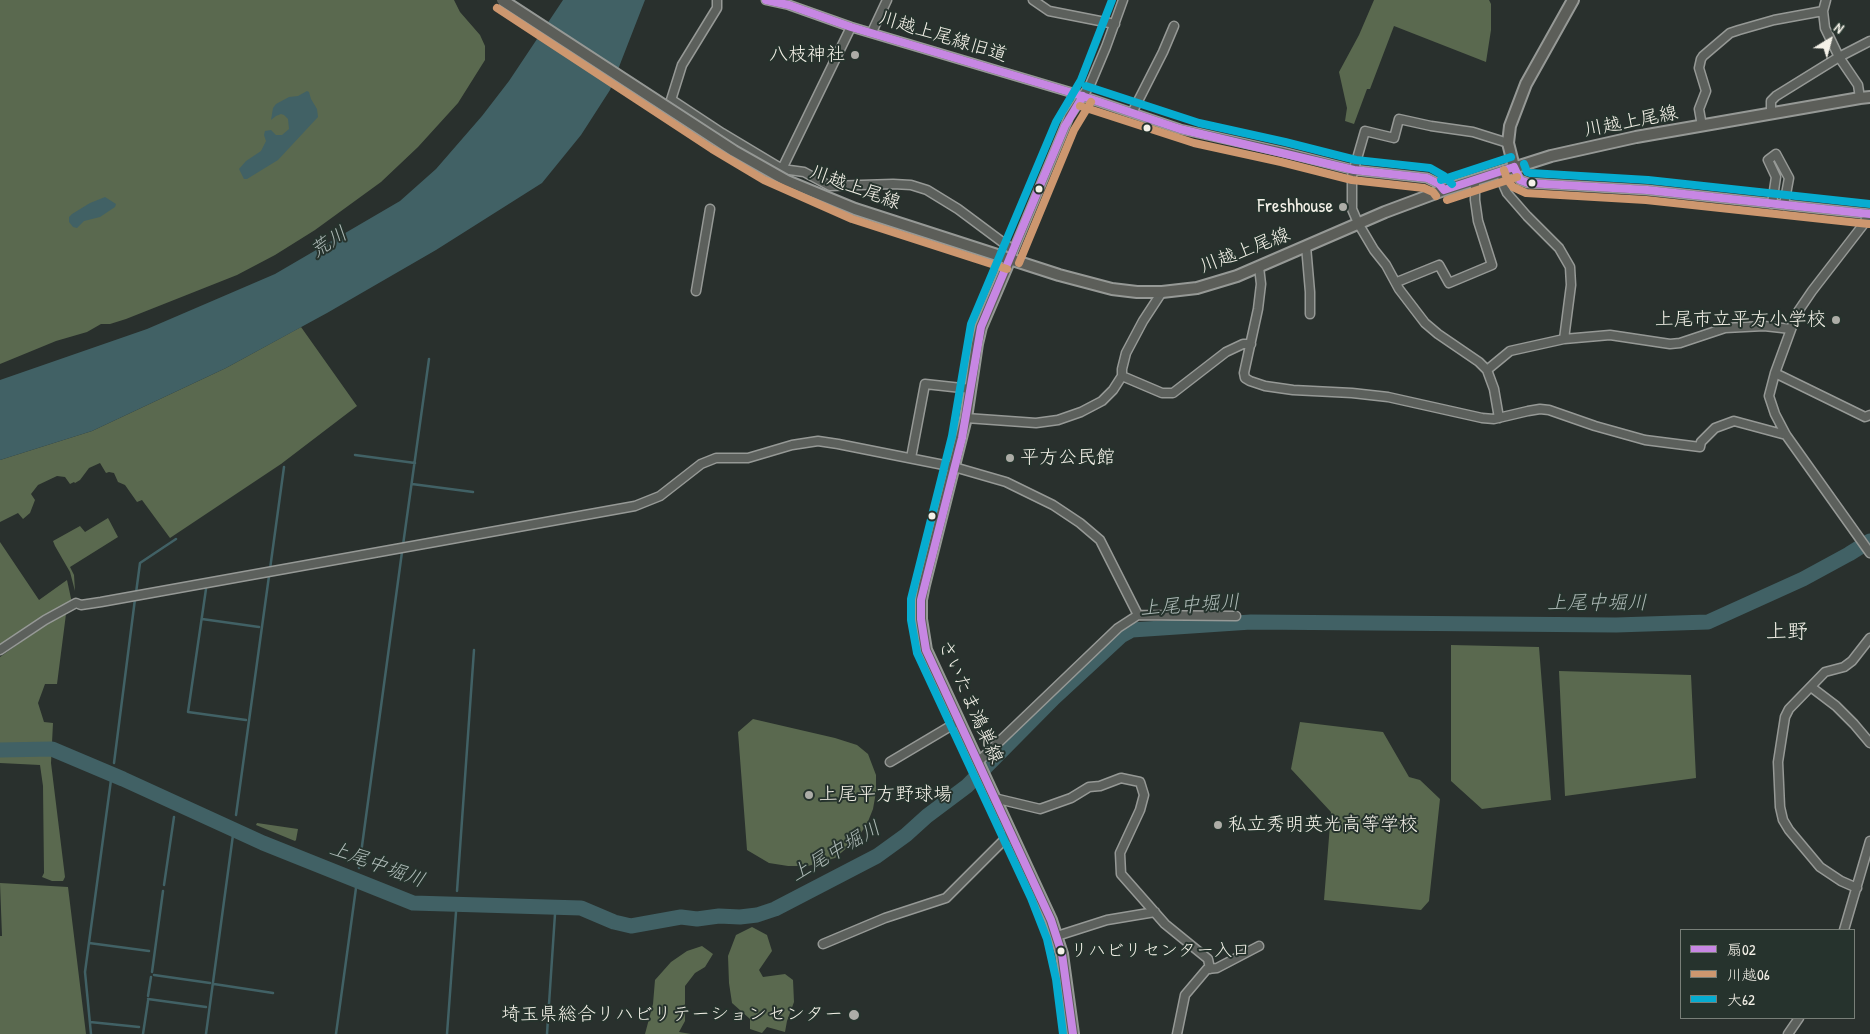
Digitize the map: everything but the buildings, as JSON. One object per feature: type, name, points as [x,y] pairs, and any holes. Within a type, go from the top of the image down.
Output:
[{"type":"main road","name":"川越上尾線","points":[[502,0],[728,148],[787,181],[855,208],[1012,255],[1086,283],[1137,292],[1162,292],[1214,284],[1259,267],[1358,223],[1444,190],[1514,167],[1593,146],[1771,113],[1865,98]]},
{"type":"main road","points":[[1514,167],[1508,143],[1510,126],[1526,84],[1573,0]]},
{"type":"main road","name":"さいたま鴻巣線","points":[[1012,255],[982,327],[977,344],[966,418],[924,585],[921,600],[921,619],[926,650],[1046,907],[1057,936],[1066,977],[1073,1034]]},
{"type":"street","points":[[666,116],[682,65],[717,8],[718,0]]},
{"type":"street","name":"川越上尾線旧道","points":[[766,0],[789,5],[851,27],[1083,96],[1196,133],[1354,170]]},
{"type":"street","points":[[872,32],[887,0]]},
{"type":"street","points":[[1033,0],[1049,11],[1115,24]]},
{"type":"street","points":[[672,100],[782,169],[804,172],[830,186],[884,183],[918,186],[958,209],[1012,255],[1069,117],[1090,85],[1123,0]]},
{"type":"street","points":[[1826,0],[1823,11],[1824,28],[1839,57],[1865,98]]},
{"type":"street","points":[[1702,126],[1699,109],[1706,91],[1699,68],[1703,56],[1730,33],[1774,20],[1823,11]]},
{"type":"street","points":[[1132,113],[1174,26]]},
{"type":"street","points":[[782,169],[851,27]]},
{"type":"street","points":[[1771,113],[1772,101],[1776,96],[1839,57],[1870,41]]},
{"type":"street","points":[[1499,418],[1494,389],[1487,370],[1479,362],[1425,323],[1399,289],[1397,282],[1374,250],[1352,209],[1354,170],[1365,131],[1394,138],[1399,118],[1431,126],[1473,132],[1508,143]]},
{"type":"street","points":[[1772,204],[1776,177],[1768,160],[1776,154],[1789,178],[1784,205]]},
{"type":"street","points":[[1514,167],[1520,180],[1528,183],[1597,186],[1870,214],[1864,225],[1803,303],[1775,374],[1769,396],[1775,414],[1786,435],[1867,548]]},
{"type":"street","points":[[1354,170],[1427,178],[1439,184],[1444,190]]},
{"type":"street","points":[[1502,171],[1503,184],[1507,192],[1527,216],[1559,248],[1570,267],[1571,285],[1564,339]]},
{"type":"street","points":[[1397,282],[1439,265],[1449,283],[1492,265],[1478,221],[1475,180]]},
{"type":"street","points":[[696,291],[710,209]]},
{"type":"street","points":[[1306,246],[1310,314]]},
{"type":"street","points":[[1259,267],[1261,284],[1258,309],[1244,373],[1245,378],[1265,386],[1293,390],[1352,392],[1388,397],[1414,401],[1476,417],[1499,418],[1540,409],[1549,410],[1595,426],[1645,440],[1700,447],[1701,442],[1715,428],[1734,421],[1786,435]]},
{"type":"street","points":[[966,418],[1036,423],[1058,420],[1081,412],[1102,401],[1113,390],[1122,376],[1126,353],[1162,292]]},
{"type":"street","points":[[1487,370],[1510,351],[1564,339],[1610,334],[1670,344],[1680,343],[1725,328],[1764,326],[1792,329]]},
{"type":"street","points":[[1122,376],[1162,394],[1173,393],[1226,352],[1243,344],[1251,344]]},
{"type":"street","points":[[1775,374],[1865,416],[1870,415]]},
{"type":"street","points":[[911,458],[925,384],[970,389]]},
{"type":"street","points":[[0,650],[76,603],[82,605],[101,602],[635,506],[660,496],[700,464],[716,458],[748,458],[792,445],[818,441],[954,467],[1006,482],[1053,505],[1080,523],[1100,540],[1138,616]]},
{"type":"street","points":[[980,768],[1118,628],[1138,616],[1236,616]]},
{"type":"street","points":[[1856,888],[1841,881],[1820,867],[1794,837],[1783,820],[1780,807],[1778,762],[1785,717],[1789,709],[1825,672],[1844,667],[1852,661],[1870,638]]},
{"type":"street","points":[[1811,688],[1836,706],[1870,743]]},
{"type":"street","points":[[890,762],[959,720]]},
{"type":"street","points":[[994,798],[1040,809],[1071,798],[1089,787],[1100,786],[1121,778],[1140,782],[1144,795],[1140,810],[1120,853],[1121,874],[1166,924],[1208,959],[1210,969]]},
{"type":"street","points":[[823,944],[884,918],[946,898],[1011,833]]},
{"type":"street","points":[[1844,929],[1856,888],[1867,865],[1870,843]]},
{"type":"street","points":[[1057,936],[1107,920],[1155,912]]},
{"type":"street","points":[[1177,1034],[1185,995],[1207,970],[1237,959],[1259,946]]},
{"type":"street","points":[[1788,1034],[1798,1019]]},
{"type":"green space","points":[[0,0],[454,0],[460,12],[480,35],[485,46],[485,60],[458,103],[418,147],[381,182],[315,230],[275,255],[237,275],[126,319],[110,324],[101,324],[87,332],[56,341],[0,364]]},
{"type":"green space","points":[[1374,0],[1489,0],[1491,4],[1491,30],[1486,62],[1394,26],[1370,89],[1367,89],[1354,124],[1345,121],[1347,108],[1339,72],[1359,35]]},
{"type":"green space","points":[[301,327],[357,406],[281,464],[170,538],[142,500],[137,502],[125,485],[118,482],[114,473],[106,473],[100,463],[89,468],[80,480],[75,483],[70,484],[65,477],[57,476],[38,485],[31,494],[35,500],[30,513],[23,519],[18,513],[0,522],[0,460],[92,431],[226,368]]},
{"type":"green space","points":[[108,518],[118,537],[70,567],[74,575],[75,591],[70,572],[53,541],[80,526],[85,532]]},
{"type":"green space","points":[[0,542],[39,600],[67,580],[72,603],[0,648]]},
{"type":"green space","points":[[62,613],[66,614],[57,684],[45,684],[38,703],[44,722],[53,723],[51,763],[65,877],[63,881],[52,881],[42,877],[44,873],[43,786],[40,765],[0,763],[0,657]]},
{"type":"green space","points":[[1451,645],[1539,647],[1551,800],[1482,809],[1451,781]]},
{"type":"green space","points":[[1559,671],[1691,675],[1696,778],[1565,796]]},
{"type":"green space","name":"上尾平方野球場","points":[[753,719],[835,738],[857,745],[868,754],[876,775],[873,809],[867,824],[856,840],[835,858],[808,866],[788,866],[769,863],[747,850],[738,732]]},
{"type":"green space","points":[[1300,722],[1383,732],[1409,777],[1420,780],[1440,799],[1429,901],[1421,910],[1324,900],[1331,812],[1291,769]]},
{"type":"green space","points":[[257,823],[298,829],[296,840],[256,825]]},
{"type":"green space","points":[[0,883],[68,887],[86,1034],[0,1034],[0,936],[2,936]]},
{"type":"green space","points":[[752,927],[767,935],[772,951],[759,970],[763,977],[785,974],[793,980],[794,1002],[785,1032],[767,1027],[762,1033],[750,1029],[750,1019],[732,1003],[728,956],[736,935]]},
{"type":"green space","points":[[702,946],[713,954],[705,967],[695,973],[685,986],[685,1021],[679,1032],[691,1034],[645,1034],[653,1004],[655,980],[671,962],[687,951]]},
{"type":"water","name":"荒川","points":[[563,0],[645,0],[610,90],[581,135],[542,183],[436,250],[327,313],[226,368],[92,431],[0,460],[0,380],[147,329],[275,274],[400,201],[436,169],[482,116],[509,81]]},
{"type":"water","points":[[307,91],[317,109],[318,117],[278,160],[244,179],[239,169],[246,161],[261,151],[266,141],[265,131],[271,130],[276,135],[282,135],[289,129],[288,119],[284,115],[281,114],[271,120],[273,108],[276,104],[289,97],[298,96]]},
{"type":"water","points":[[105,197],[116,204],[115,207],[100,217],[84,221],[77,228],[73,227],[69,222],[69,217],[72,214],[90,203]]},
{"type":"pier","points":[[546,21],[621,70],[616,83],[539,32]]},
{"type":"waterway","points":[[403,545],[429,359]]},
{"type":"waterway","points":[[355,455],[415,463]]},
{"type":"waterway","points":[[270,569],[284,467]]},
{"type":"waterway","points":[[412,484],[473,492]]},
{"type":"waterway","points":[[136,593],[140,563],[176,539]]},
{"type":"waterway","name":"上尾中堀川","points":[[0,750],[52,749],[263,843],[413,903],[581,908],[614,922],[631,926],[681,917],[697,919],[719,916],[740,917],[757,915],[775,909],[877,856],[906,835],[927,816],[967,786],[1054,698],[1121,636],[1132,630],[1251,622],[1616,625],[1708,622],[1803,579],[1870,541]]},
{"type":"waterway","points":[[359,868],[402,552]]},
{"type":"waterway","points":[[236,815],[269,576]]},
{"type":"waterway","points":[[206,589],[188,712],[246,720]]},
{"type":"waterway","points":[[114,763],[135,599]]},
{"type":"waterway","points":[[202,619],[259,627]]},
{"type":"waterway","points":[[457,891],[474,650]]},
{"type":"waterway","points":[[91,1034],[85,972],[111,780]]},
{"type":"waterway","points":[[164,885],[174,817]]},
{"type":"waterway","points":[[206,1034],[233,835]]},
{"type":"waterway","points":[[336,1034],[356,888]]},
{"type":"waterway","points":[[152,972],[163,891]]},
{"type":"waterway","points":[[447,1034],[456,912]]},
{"type":"waterway","points":[[547,1034],[555,914]]},
{"type":"waterway","points":[[89,943],[149,951]]},
{"type":"waterway","points":[[154,975],[210,983]]},
{"type":"waterway","points":[[148,996],[151,977]]},
{"type":"waterway","points":[[214,984],[273,993]]},
{"type":"waterway","points":[[148,999],[206,1007]]},
{"type":"waterway","points":[[143,1034],[148,1001]]},
{"type":"waterway","points":[[90,1022],[139,1027]]},
{"type":"transit line","name":"扇02","points":[[766,0],[789,5],[851,27],[1073,93],[1180,129],[1354,170],[1427,178],[1439,184],[1444,190]]},
{"type":"transit line","name":"大62","points":[[1063,1034],[1056,979],[1047,939],[1031,898],[917,653],[911,620],[911,599],[952,436],[971,324],[1056,122],[1081,80],[1112,0]]},
{"type":"transit line","name":"川越06","points":[[497,8],[712,149],[764,180],[852,219],[1007,269]]},
{"type":"transit line","name":"大62","points":[[1086,86],[1199,123],[1356,160],[1430,168],[1444,176],[1452,184]]},
{"type":"transit line","name":"扇02","points":[[1073,1034],[1062,954],[1051,920],[926,650],[921,619],[921,600],[962,438],[981,327],[1065,126],[1083,96]]},
{"type":"transit line","name":"川越06","points":[[1019,263],[1074,130],[1091,102]]},
{"type":"transit line","name":"川越06","points":[[1080,106],[1194,143],[1352,180],[1424,188],[1433,192],[1436,196]]},
{"type":"transit line","name":"大62","points":[[1441,180],[1511,157]]},
{"type":"transit line","name":"大62","points":[[1524,164],[1527,172],[1530,173],[1648,180],[1870,204]]},
{"type":"transit line","name":"扇02","points":[[1514,167],[1520,180],[1528,183],[1647,190],[1870,214]]},
{"type":"transit line","name":"扇02","points":[[1444,190],[1514,167]]},
{"type":"transit line","name":"川越06","points":[[1504,170],[1507,179],[1513,187],[1526,193],[1646,200],[1869,224]]},
{"type":"transit line","name":"川越06","points":[[1447,200],[1517,177]]},
{"type":"place","name":"八枝神社","points":[[855,55]]},
{"type":"place","name":"Freshhouse","points":[[1343,207]]},
{"type":"place","name":"上尾市立平方小学校","points":[[1836,320]]},
{"type":"place","name":"平方公民館","points":[[1010,458]]},
{"type":"place","name":"上尾平方野球場","points":[[809,795]]},
{"type":"place","name":"私立秀明英光高等学校","points":[[1218,825]]},
{"type":"place","name":"リハビリセンター入口","points":[[1061,951]]},
{"type":"place","name":"埼玉県総合リハビリテーションセンター","points":[[854,1015]]},
{"type":"district","name":"上野","points":[[1787,632]]}]
